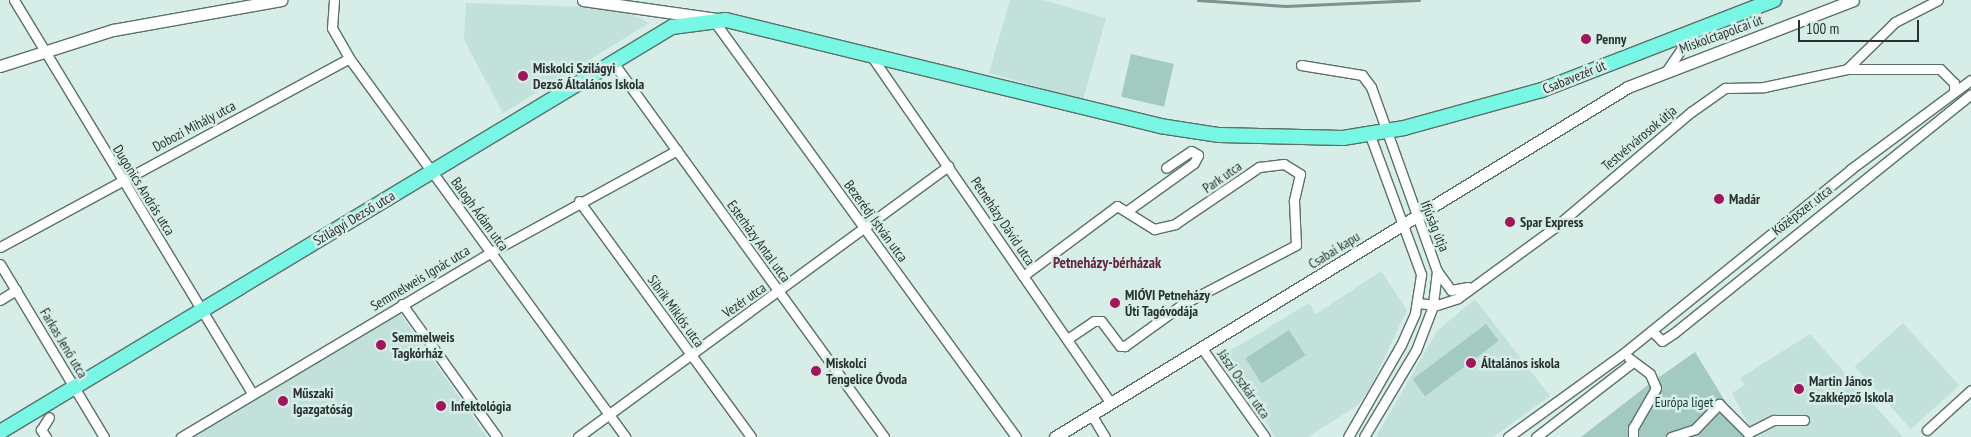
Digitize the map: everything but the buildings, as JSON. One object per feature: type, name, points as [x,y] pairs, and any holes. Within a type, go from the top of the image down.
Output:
[{"type":"main road","name":"Csabavezér út","points":[[720,21],[1160,126],[1219,135],[1342,138],[1385,131],[1542,90],[1683,40],[1697,28],[1774,0]]},
{"type":"main road","name":"Szilágyi Dezső utca","points":[[0,432],[654,35],[682,25],[720,21]]},
{"type":"street","name":"Dugonics András utca","points":[[14,0],[121,181],[202,309],[252,393]]},
{"type":"street","points":[[0,66],[44,50],[113,30],[281,0]]},
{"type":"street","name":"Balogh Ádám utca","points":[[334,0],[332,28],[349,58],[624,437]]},
{"type":"street","points":[[583,0],[611,1],[720,21]]},
{"type":"street","name":"Miskolctapolcai út","points":[[1628,87],[1667,70],[1853,0]]},
{"type":"street","points":[[1847,69],[1904,15],[1938,0]]},
{"type":"street","points":[[660,11],[682,25]]},
{"type":"street","name":"Bezerédj István utca","points":[[720,21],[865,229],[1016,437]]},
{"type":"street","points":[[1667,70],[1683,40]]},
{"type":"street","name":"Petneházy Dávid utca","points":[[872,57],[1110,402]]},
{"type":"street","name":"Dobozi Mihály utca","points":[[0,247],[349,58]]},
{"type":"street","name":"Esterházy Antal utca","points":[[612,61],[884,437]]},
{"type":"street","name":"Ifjúság útja","points":[[1301,66],[1362,75],[1371,87],[1385,131],[1437,271],[1433,306],[1416,350],[1364,437]]},
{"type":"street","name":"Testvérvárosok útja","points":[[1417,303],[1433,306],[1458,298],[1554,228],[1716,93],[1847,69],[1940,69],[1954,83],[1954,91]]},
{"type":"street","name":"Középszer utca","points":[[1508,437],[1624,353],[1932,108],[1971,80]]},
{"type":"street","name":"Csabai kapu","points":[[1055,437],[1201,346],[1628,87]]},
{"type":"street","name":"Középszer utca","points":[[1652,331],[1662,341],[1674,334],[1923,129],[1942,119],[1971,94]]},
{"type":"street","points":[[1932,108],[1942,119]]},
{"type":"street","name":"Ifjúság útja","points":[[1348,437],[1402,345],[1417,303],[1421,274],[1369,133]]},
{"type":"street","name":"Semmelweis Ignác utca","points":[[181,437],[491,252],[579,201],[676,150]]},
{"type":"street","points":[[1023,276],[1117,206],[1127,211],[1194,163],[1198,155],[1191,151],[1166,168]]},
{"type":"street","name":"Park utca","points":[[1067,339],[1094,321],[1101,321],[1120,346],[1125,346],[1182,304],[1296,245],[1294,201],[1300,174],[1284,164],[1259,168],[1175,224],[1154,229],[1127,211]]},
{"type":"street","name":"Vezér utca","points":[[578,437],[690,354],[779,292],[948,166]]},
{"type":"street","name":"Sibrik Miklós utca","points":[[579,201],[752,437]]},
{"type":"street","name":"Farkas Jenő utca","points":[[0,264],[104,437]]},
{"type":"street","points":[[1437,271],[1451,290],[1473,286]]},
{"type":"street","points":[[0,300],[16,290]]},
{"type":"street","points":[[402,304],[497,437]]},
{"type":"street","name":"Jászi Oszkár utca","points":[[1201,346],[1265,437]]},
{"type":"street","points":[[1624,353],[1650,374],[1656,388],[1633,428],[1633,437]]},
{"type":"street","points":[[1536,437],[1633,362]]},
{"type":"street","points":[[1927,430],[1971,390]]},
{"type":"street","points":[[1671,437],[1695,429],[1719,404],[1748,433],[1774,420],[1804,420]]},
{"type":"street","points":[[1091,414],[1105,437]]},
{"type":"street","points":[[46,437],[41,428],[49,417]]},
{"type":"shaded area","points":[[1010,0],[1043,0],[1106,18],[1083,100],[989,73]]},
{"type":"shaded area","name":"Miskolci Szilágyi Dezső Általános Iskola","points":[[466,3],[619,8],[649,23],[503,113],[464,40]]},
{"type":"shaded area","points":[[1381,271],[1407,310],[1371,386],[1358,405],[1308,437],[1275,437],[1225,354],[1309,303],[1316,314]]},
{"type":"shaded area","name":"Általános iskola","points":[[1475,299],[1550,396],[1493,437],[1376,437],[1437,331]]},
{"type":"shaded area","name":"Semmelweis Tagkórház","points":[[399,312],[487,437],[186,437]]},
{"type":"shaded area","points":[[1903,323],[1959,385],[1911,429],[1855,366]]},
{"type":"shaded area","name":"Martin János Szakképző Iskola","points":[[1810,334],[1903,437],[1755,437],[1732,393],[1745,385],[1740,378]]},
{"type":"green space","points":[[1131,54],[1174,64],[1164,107],[1121,97]]},
{"type":"green space","points":[[1486,324],[1499,341],[1425,396],[1413,379]]},
{"type":"green space","points":[[1289,330],[1305,355],[1262,383],[1245,358]]},
{"type":"green space","name":"Európa liget","points":[[1695,352],[1747,437],[1581,437],[1648,385]]},
{"type":"railway","points":[[1198,0],[1286,6],[1419,0]]},
{"type":"place","name":"Penny","points":[[1586,39]]},
{"type":"place","name":"Miskolci Szilágyi Dezső Általános Iskola","points":[[523,76]]},
{"type":"place","name":"Madár","points":[[1719,199]]},
{"type":"place","name":"Spar Express","points":[[1510,222]]},
{"type":"place","name":"MIÓVI Petneházy Úti Tagóvodája","points":[[1115,303]]},
{"type":"place","name":"Semmelweis Tagkórház","points":[[381,345]]},
{"type":"place","name":"Általános iskola","points":[[1471,363]]},
{"type":"place","name":"Miskolci Tengelice Óvoda","points":[[816,371]]},
{"type":"place","name":"Martin János Szakképző Iskola","points":[[1799,389]]},
{"type":"place","name":"Műszaki Igazgatóság","points":[[283,401]]},
{"type":"place","name":"Infektológia","points":[[441,406]]},
{"type":"district","name":"Petneházy-bérházak","points":[[1107,263]]}]
